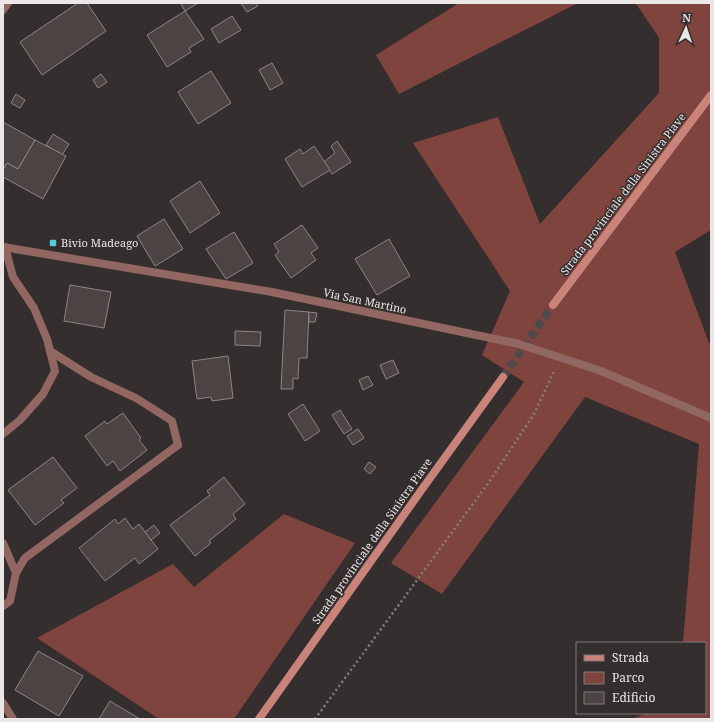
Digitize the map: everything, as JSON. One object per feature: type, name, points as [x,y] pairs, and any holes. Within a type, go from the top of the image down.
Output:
[{"type":"main road","name":"Strada provinciale della Sinistra Piave","points":[[553,305],[711,96]]},
{"type":"main road","name":"Strada provinciale della Sinistra Piave","points":[[259,719],[420,492],[504,377]]},
{"type":"street","points":[[3,10],[8,3]]},
{"type":"street","points":[[3,434],[20,420],[43,394],[55,371],[50,351],[34,308],[13,277],[4,247]]},
{"type":"street","name":"Via San Martino","points":[[4,247],[272,292],[426,325],[492,337],[520,344],[601,370],[711,418]]},
{"type":"street","points":[[3,606],[10,601],[16,573],[26,558],[178,445],[172,421],[136,398],[91,377],[50,351]]},
{"type":"street","points":[[3,544],[16,573]]},
{"type":"street","points":[[3,703],[13,719]]},
{"type":"path","points":[[315,719],[489,482],[534,414],[561,357]]},
{"type":"green space","points":[[459,3],[578,3],[399,94],[376,55]]},
{"type":"green space","points":[[633,3],[711,3],[711,230],[675,252],[709,343],[711,343],[711,719],[631,719],[645,714],[706,714],[706,642],[683,642],[699,444],[585,397],[442,594],[391,563],[524,382],[482,355],[510,291],[413,143],[498,117],[540,224],[659,93],[659,38],[637,5]]},
{"type":"green space","points":[[284,514],[355,543],[234,719],[159,719],[37,638],[173,564],[194,587]]},
{"type":"building","points":[[78,3],[87,3],[106,31],[42,75],[20,42]]},
{"type":"building","points":[[198,3],[185,11],[181,4]]},
{"type":"building","points":[[241,3],[256,3],[258,6],[247,12]]},
{"type":"building","points":[[185,11],[204,39],[189,48],[191,52],[167,67],[147,35]]},
{"type":"building","points":[[232,16],[241,30],[219,43],[211,29]]},
{"type":"building","points":[[272,63],[283,83],[270,90],[259,70]]},
{"type":"building","points":[[211,71],[231,103],[198,124],[178,92]]},
{"type":"building","points":[[101,74],[107,82],[98,88],[93,80]]},
{"type":"building","points":[[16,94],[25,100],[20,108],[11,103]]},
{"type":"building","points":[[3,122],[35,140],[18,169],[7,163],[3,170]]},
{"type":"building","points":[[53,134],[69,144],[62,155],[46,145]]},
{"type":"building","points":[[35,140],[66,156],[43,199],[3,177],[3,170],[7,163],[18,169]]},
{"type":"building","points":[[337,141],[351,162],[332,174],[324,162],[335,153],[331,146]]},
{"type":"building","points":[[314,146],[330,170],[302,187],[285,159],[300,149],[303,154]]},
{"type":"building","points":[[200,181],[220,213],[190,233],[170,201]]},
{"type":"building","points":[[164,219],[183,249],[155,266],[137,236]]},
{"type":"building","points":[[302,225],[318,248],[311,253],[316,260],[291,278],[275,255],[279,252],[274,244]]},
{"type":"building","points":[[234,232],[253,263],[226,279],[206,249]]},
{"type":"building","points":[[389,239],[410,276],[377,295],[355,259]]},
{"type":"building","points":[[70,285],[111,292],[104,328],[64,321]]},
{"type":"building","points":[[285,310],[309,312],[307,358],[299,358],[298,379],[293,378],[293,389],[281,389]]},
{"type":"building","points":[[309,312],[317,313],[315,322],[309,322]]},
{"type":"building","points":[[235,331],[261,332],[260,346],[235,345]]},
{"type":"building","points":[[228,356],[233,398],[212,401],[211,397],[197,399],[192,361]]},
{"type":"building","points":[[393,360],[399,373],[386,379],[380,365]]},
{"type":"building","points":[[368,376],[373,385],[363,390],[359,380]]},
{"type":"building","points":[[303,404],[320,431],[305,441],[288,414]]},
{"type":"building","points":[[340,410],[352,429],[344,434],[332,415]]},
{"type":"building","points":[[123,413],[141,438],[139,440],[147,450],[120,471],[113,461],[107,466],[85,436],[105,421],[107,424]]},
{"type":"building","points":[[358,429],[364,438],[353,445],[347,436]]},
{"type":"building","points":[[53,457],[77,488],[61,500],[64,503],[35,525],[8,490]]},
{"type":"building","points":[[369,462],[376,467],[370,474],[364,469]]},
{"type":"building","points":[[224,477],[245,504],[233,514],[236,519],[209,541],[211,543],[195,556],[170,525],[210,495],[207,491]]},
{"type":"building","points":[[125,518],[133,529],[139,524],[158,549],[139,564],[135,558],[105,581],[79,548],[115,519],[118,524]]},
{"type":"building","points":[[154,525],[160,533],[151,540],[145,532]]},
{"type":"building","points":[[38,651],[83,676],[59,716],[15,690]]},
{"type":"building","points":[[110,701],[140,719],[99,719]]},
{"type":"tunnel","points":[[503,377],[553,305]]},
{"type":"place","name":"Bivio Madeago","points":[[53,243]]}]
